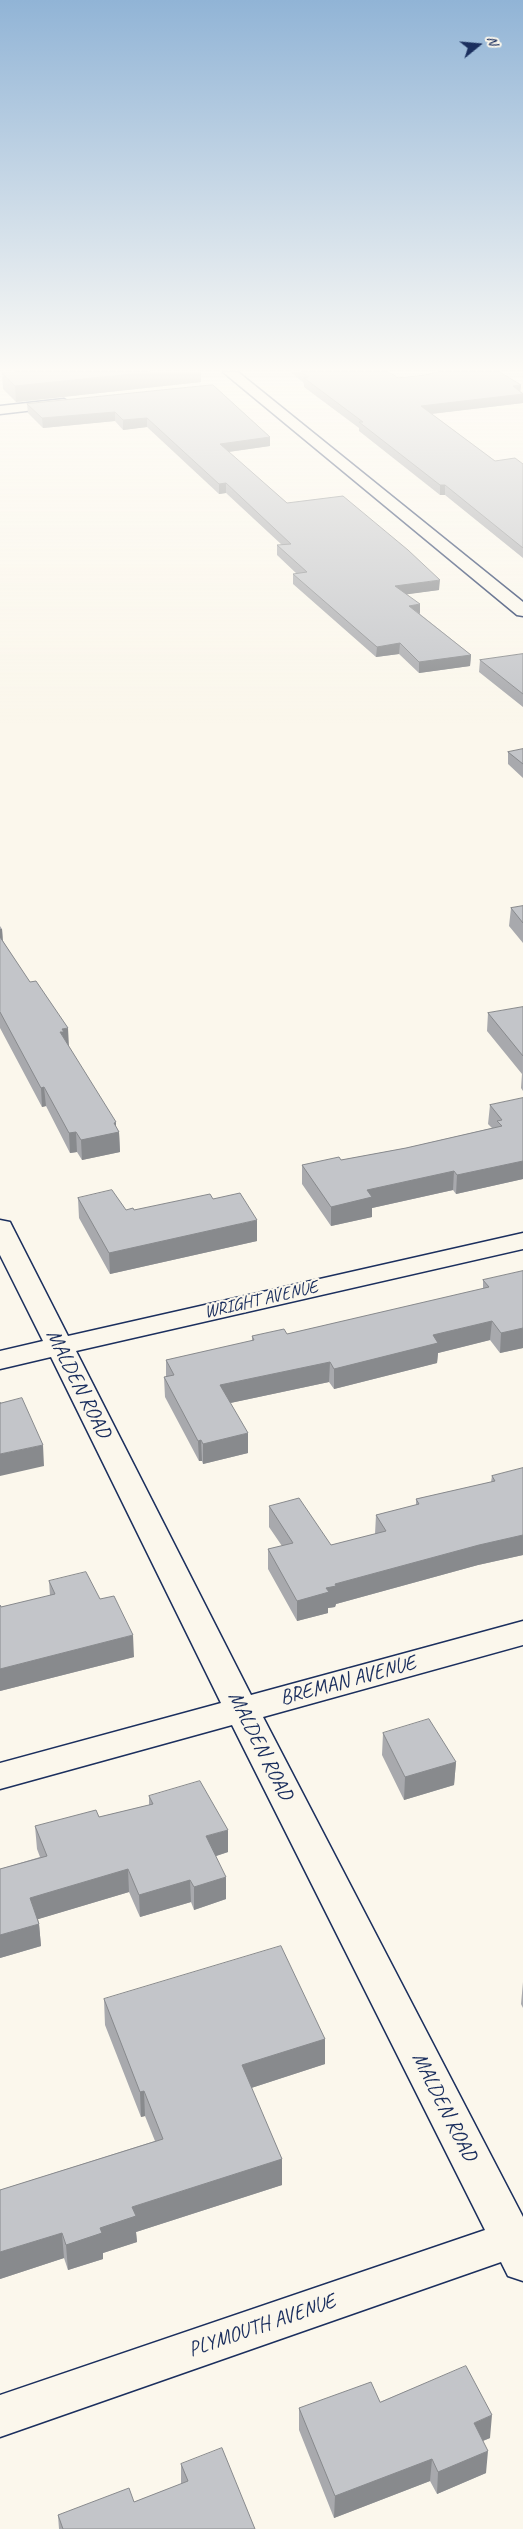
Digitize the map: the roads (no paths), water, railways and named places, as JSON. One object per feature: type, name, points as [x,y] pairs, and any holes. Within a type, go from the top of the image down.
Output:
[{"type":"street","points":[[374,490],[523,611]]},
{"type":"street","name":"MALDEN ROAD","points":[[0,1228],[242,1710],[519,2246]]},
{"type":"street","name":"WRIGHT AVENUE","points":[[0,1360],[523,1241]]},
{"type":"street","name":"BREMAN AVENUE","points":[[0,1776],[523,1633]]},
{"type":"street","name":"PLYMOUTH AVENUE","points":[[0,2416],[519,2246]]}]
